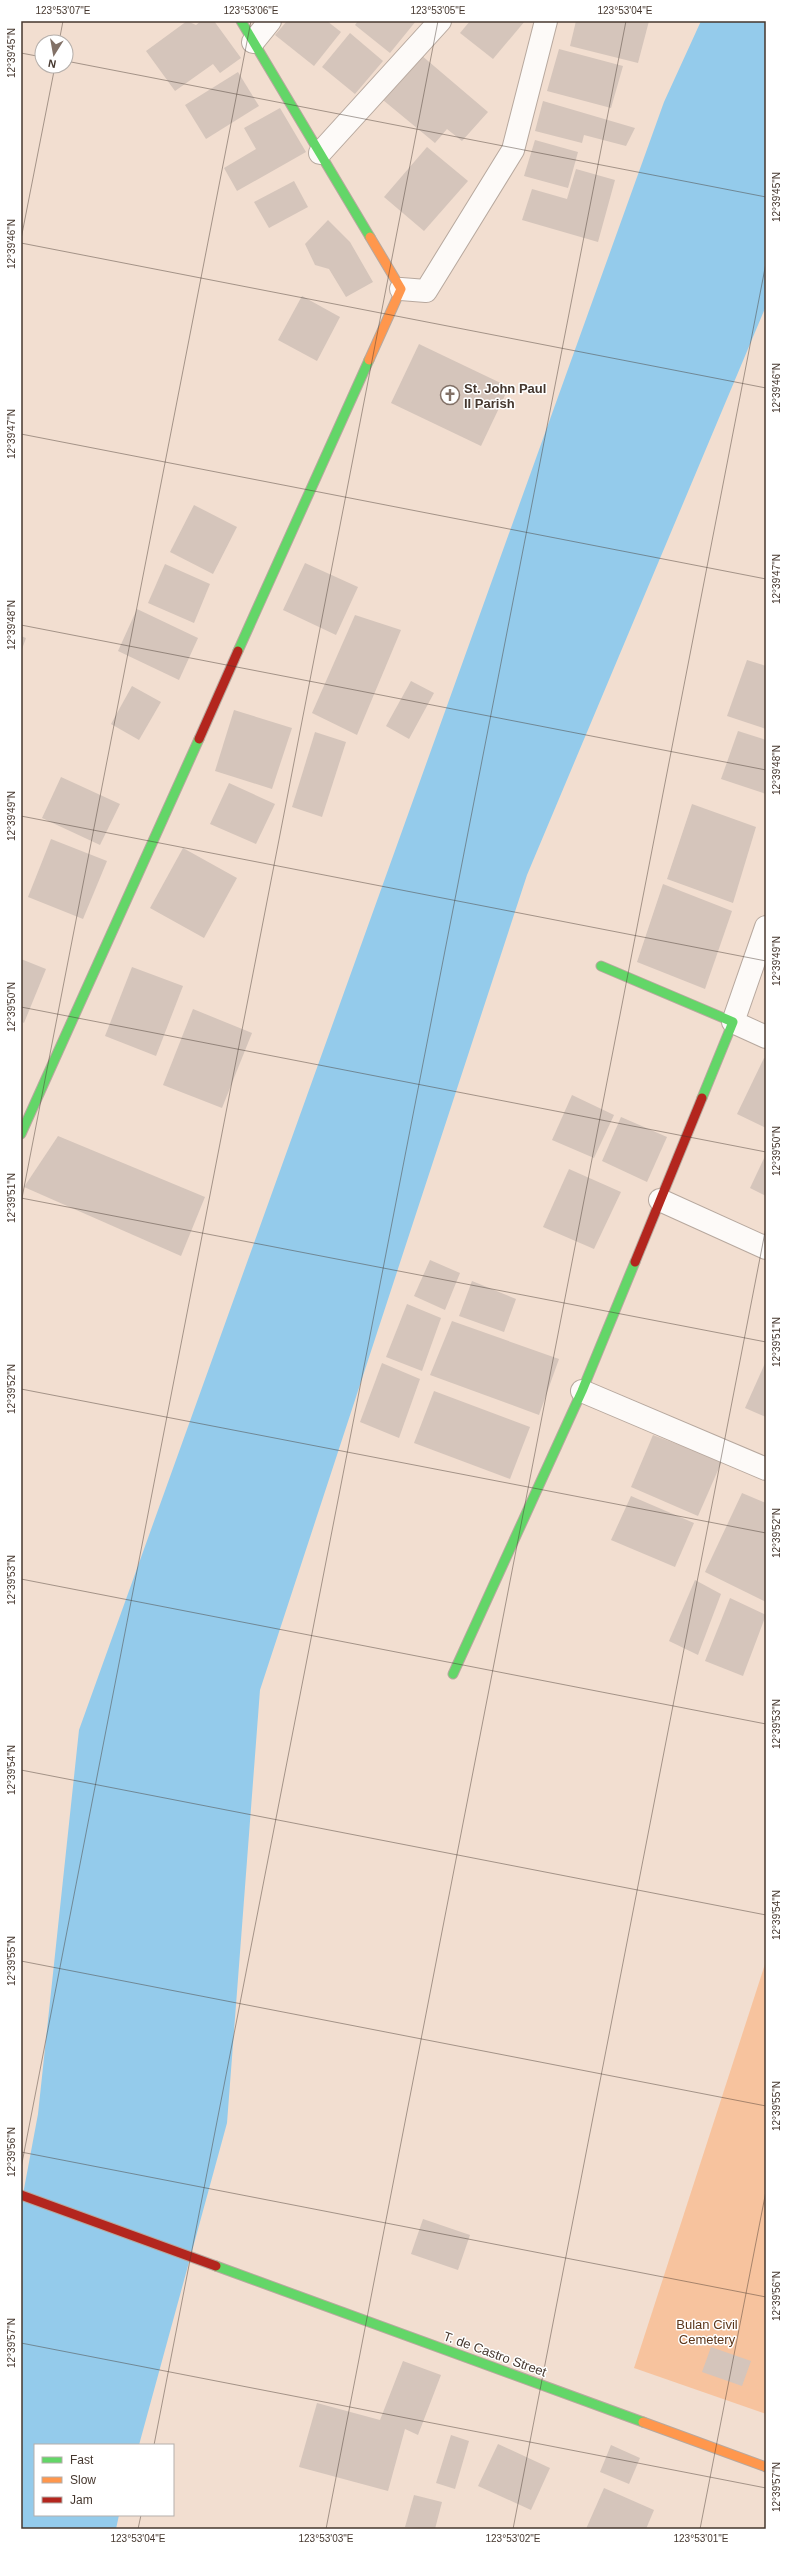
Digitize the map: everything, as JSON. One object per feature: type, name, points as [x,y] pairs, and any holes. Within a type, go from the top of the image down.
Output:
[{"type":"street","points":[[241,21],[401,288]]},
{"type":"street","points":[[254,42],[270,21]]},
{"type":"street","points":[[320,153],[440,21]]},
{"type":"street","points":[[401,288],[426,291],[513,150],[546,21]]},
{"type":"street","points":[[21,1134],[327,447],[401,288]]},
{"type":"street","points":[[453,1674],[582,1391],[733,1022],[766,927]]},
{"type":"street","points":[[602,966],[766,1037]]},
{"type":"street","points":[[660,1200],[766,1248]]},
{"type":"street","points":[[582,1391],[766,1469]]},
{"type":"street","name":"T. de Castro Street","points":[[21,2195],[766,2467]]},
{"type":"green space","name":"Bulan Civil Cemetery","points":[[766,1961],[766,2414],[634,2368]]},
{"type":"water","points":[[701,21],[766,21],[766,306],[527,875],[260,1690],[227,2123],[139,2444],[34,2444],[34,2516],[119,2516],[116,2529],[21,2529],[21,2205],[38,2114],[79,1730],[664,102]]},
{"type":"building","points":[[187,21],[196,25],[201,21],[214,21],[241,58],[220,73],[213,64],[175,91],[146,51]]},
{"type":"building","points":[[287,21],[327,21],[341,32],[314,66],[275,35]]},
{"type":"building","points":[[358,21],[416,21],[390,53],[355,25]]},
{"type":"building","points":[[470,21],[525,21],[493,59],[460,33]]},
{"type":"building","points":[[576,21],[649,21],[638,63],[570,46]]},
{"type":"building","points":[[350,33],[383,61],[355,94],[322,67]]},
{"type":"building","points":[[559,49],[623,66],[611,108],[547,91]]},
{"type":"building","points":[[421,55],[488,112],[462,141],[447,129],[435,143],[383,100]]},
{"type":"building","points":[[238,72],[259,106],[206,139],[185,105]]},
{"type":"building","points":[[543,101],[635,128],[626,146],[584,135],[582,143],[535,131]]},
{"type":"building","points":[[280,108],[306,152],[237,191],[224,168],[256,149],[244,128]]},
{"type":"building","points":[[535,140],[578,152],[568,188],[524,176]]},
{"type":"building","points":[[427,147],[468,181],[424,231],[384,197]]},
{"type":"building","points":[[576,169],[615,180],[598,242],[522,220],[532,189],[567,199]]},
{"type":"building","points":[[294,181],[308,207],[269,228],[254,202]]},
{"type":"building","points":[[328,220],[350,242],[373,282],[346,297],[329,269],[315,265],[305,244]]},
{"type":"building","points":[[302,296],[340,317],[317,361],[278,340]]},
{"type":"building","name":"St. John Paul II Parish","points":[[419,344],[509,387],[481,446],[391,403]]},
{"type":"building","points":[[194,505],[237,527],[213,574],[170,552]]},
{"type":"building","points":[[305,563],[358,587],[336,635],[283,610]]},
{"type":"building","points":[[165,564],[210,584],[194,623],[148,603]]},
{"type":"building","points":[[137,609],[198,638],[179,680],[118,651]]},
{"type":"building","points":[[355,615],[401,630],[357,735],[312,713]]},
{"type":"building","points":[[21,636],[26,638],[21,652]]},
{"type":"building","points":[[747,660],[766,666],[766,729],[727,716]]},
{"type":"building","points":[[411,681],[434,693],[409,739],[386,726]]},
{"type":"building","points":[[132,686],[161,702],[139,740],[111,724]]},
{"type":"building","points":[[234,710],[292,728],[272,789],[215,771]]},
{"type":"building","points":[[738,731],[766,740],[766,794],[721,779]]},
{"type":"building","points":[[315,732],[346,742],[322,817],[292,807]]},
{"type":"building","points":[[61,777],[120,804],[100,845],[42,818]]},
{"type":"building","points":[[229,783],[275,804],[256,844],[210,824]]},
{"type":"building","points":[[692,804],[756,827],[733,903],[667,879]]},
{"type":"building","points":[[51,839],[107,861],[83,919],[28,897]]},
{"type":"building","points":[[183,848],[237,878],[204,938],[150,908]]},
{"type":"building","points":[[663,884],[732,911],[705,989],[637,962]]},
{"type":"building","points":[[21,959],[46,969],[24,1023],[21,1021]]},
{"type":"building","points":[[132,967],[183,986],[156,1056],[105,1036]]},
{"type":"building","points":[[193,1009],[252,1033],[222,1108],[163,1085]]},
{"type":"building","points":[[764,1058],[766,1059],[766,1128],[737,1114]]},
{"type":"building","points":[[572,1095],[614,1115],[594,1158],[552,1140]]},
{"type":"building","points":[[621,1117],[667,1137],[647,1182],[602,1161]]},
{"type":"building","points":[[58,1136],[205,1197],[181,1256],[24,1187]]},
{"type":"building","points":[[766,1154],[766,1196],[750,1188]]},
{"type":"building","points":[[569,1169],[621,1192],[594,1249],[543,1227]]},
{"type":"building","points":[[430,1260],[460,1273],[445,1310],[414,1296]]},
{"type":"building","points":[[472,1281],[516,1299],[504,1332],[459,1316]]},
{"type":"building","points":[[407,1304],[441,1318],[422,1371],[386,1357]]},
{"type":"building","points":[[452,1321],[559,1359],[539,1415],[430,1375]]},
{"type":"building","points":[[766,1361],[766,1417],[745,1408]]},
{"type":"building","points":[[382,1363],[420,1379],[399,1438],[360,1422]]},
{"type":"building","points":[[434,1391],[530,1427],[510,1479],[414,1443]]},
{"type":"building","points":[[653,1435],[722,1461],[698,1516],[631,1487]]},
{"type":"building","points":[[742,1493],[766,1503],[766,1602],[705,1572]]},
{"type":"building","points":[[631,1496],[694,1523],[675,1567],[611,1540]]},
{"type":"building","points":[[695,1580],[721,1594],[698,1655],[669,1641]]},
{"type":"building","points":[[730,1598],[766,1615],[743,1676],[705,1661]]},
{"type":"building","points":[[423,2219],[470,2235],[458,2270],[411,2254]]},
{"type":"building","points":[[711,2347],[751,2361],[742,2386],[702,2372]]},
{"type":"building","points":[[403,2361],[441,2375],[418,2435],[405,2429],[388,2491],[299,2467],[317,2403],[380,2420]]},
{"type":"building","points":[[451,2435],[469,2441],[455,2489],[436,2483]]},
{"type":"building","points":[[498,2444],[550,2468],[531,2510],[478,2486]]},
{"type":"building","points":[[611,2445],[640,2458],[629,2484],[600,2472]]},
{"type":"building","points":[[604,2488],[654,2510],[646,2529],[586,2529]]},
{"type":"building","points":[[414,2495],[442,2502],[435,2529],[405,2527]]},
{"type":"traffic: fast","points":[[241,21],[370,237]]},
{"type":"traffic: fast","points":[[238,651],[369,360]]},
{"type":"traffic: fast","points":[[21,1134],[199,739]]},
{"type":"traffic: fast","points":[[601,966],[733,1022],[702,1098]]},
{"type":"traffic: fast","points":[[453,1674],[582,1391],[635,1262]]},
{"type":"traffic: fast","points":[[216,2266],[643,2422]]},
{"type":"traffic: slow","points":[[369,360],[401,289],[370,237]]},
{"type":"traffic: slow","points":[[643,2422],[766,2467]]},
{"type":"traffic: jam","points":[[199,739],[238,651]]},
{"type":"traffic: jam","points":[[635,1262],[702,1098]]},
{"type":"traffic: jam","points":[[21,2195],[216,2266]]},
{"type":"place","name":"St. John Paul II Parish","points":[[450,395]]}]
